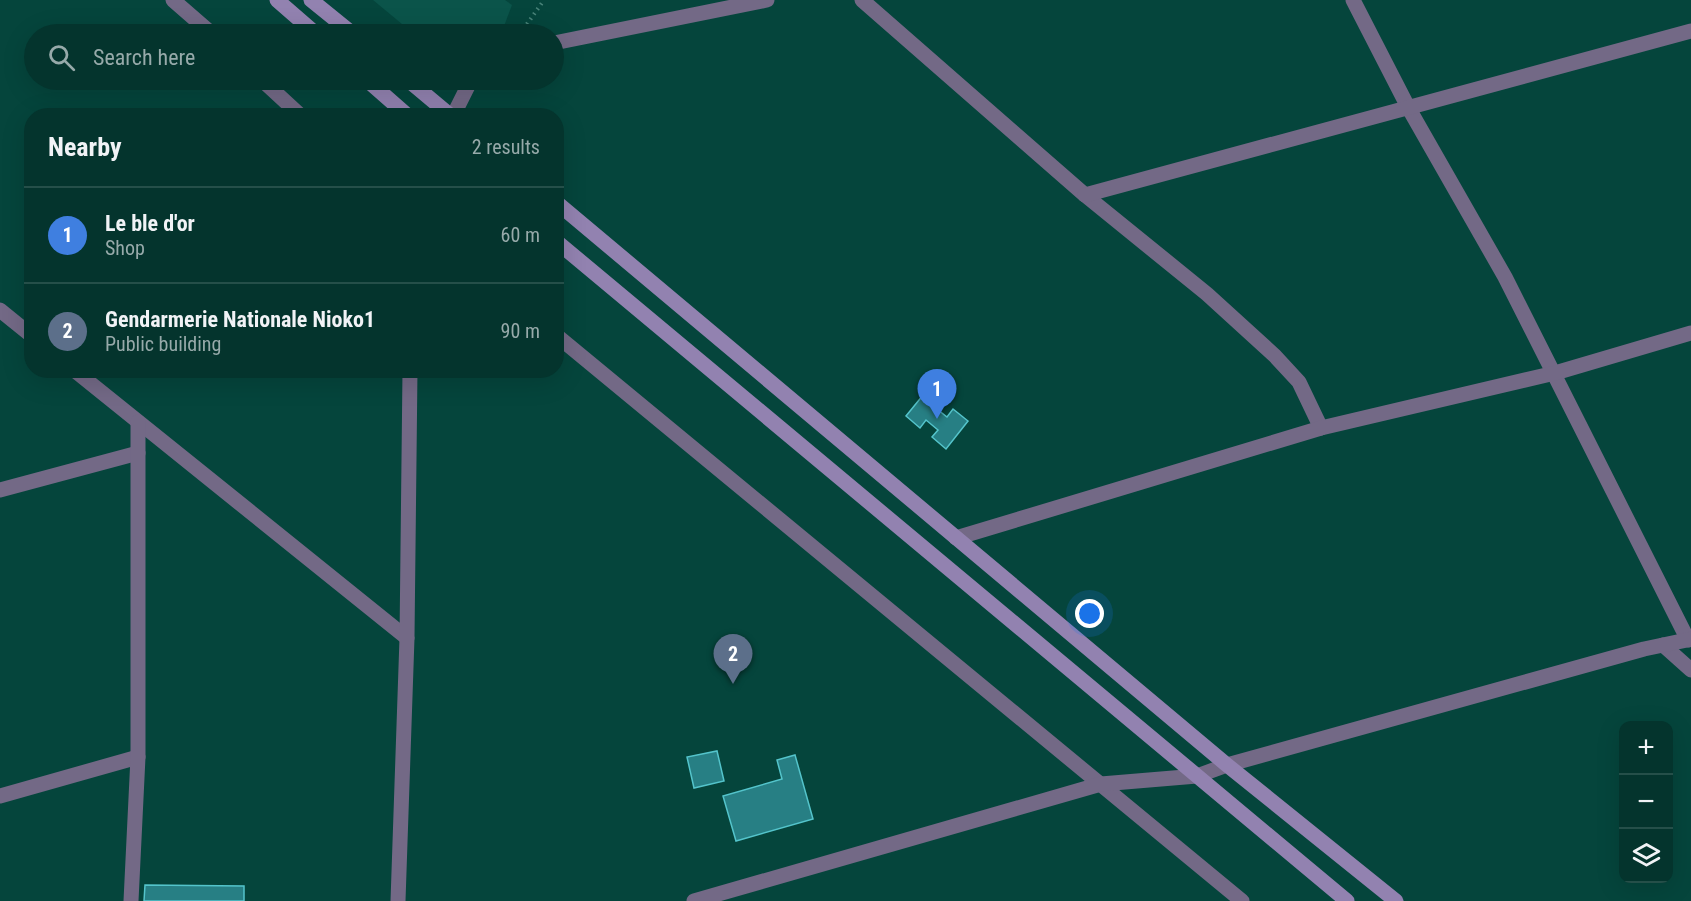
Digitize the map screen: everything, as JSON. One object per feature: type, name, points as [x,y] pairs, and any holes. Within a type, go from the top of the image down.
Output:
[{"type":"street","points":[[173,0],[201,24]]},
{"type":"street","points":[[277,0],[305,24]]},
{"type":"street","points":[[311,0],[341,24]]},
{"type":"street","points":[[564,41],[767,0]]},
{"type":"street","points":[[862,0],[1085,195],[1207,294],[1275,356],[1299,382],[1322,428]]},
{"type":"street","points":[[694,901],[737,896],[1101,784],[1197,776],[1227,765],[1689,640],[1505,277],[1408,107],[1353,0]]},
{"type":"street","points":[[1085,195],[1691,31]]},
{"type":"street","points":[[273,90],[293,108]]},
{"type":"street","points":[[378,90],[399,108]]},
{"type":"street","points":[[420,90],[442,108]]},
{"type":"street","points":[[456,108],[466,90]]},
{"type":"street","points":[[564,209],[1227,765],[1396,901]]},
{"type":"street","points":[[564,248],[1347,901]]},
{"type":"street","points":[[0,310],[24,330]]},
{"type":"street","points":[[956,538],[1322,428],[1555,373],[1691,333]]},
{"type":"street","points":[[564,341],[1242,901]]},
{"type":"street","points":[[84,378],[407,638]]},
{"type":"street","points":[[398,901],[407,638],[410,378]]},
{"type":"street","points":[[131,901],[138,757],[138,422]]},
{"type":"street","points":[[0,490],[138,453]]},
{"type":"street","points":[[1664,645],[1691,670]]},
{"type":"street","points":[[0,796],[138,757]]},
{"type":"path","points":[[527,24],[544,0]]},
{"type":"shaded area","points":[[373,0],[505,0],[512,5],[505,24],[402,24]]},
{"type":"building","points":[[928,389],[943,401],[937,409],[947,417],[953,409],[968,421],[946,449],[932,437],[938,430],[926,420],[920,428],[906,416]]},
{"type":"building","points":[[717,751],[724,781],[694,788],[687,757]]},
{"type":"building","points":[[795,755],[813,819],[736,841],[723,796],[782,779],[777,760]]},
{"type":"building","points":[[145,885],[244,886],[244,901],[144,901]]},
{"type":"place","name":"Le ble d'or","points":[[937,419]]},
{"type":"place","name":"Gendarmerie Nationale Nioko1","points":[[733,684]]}]
